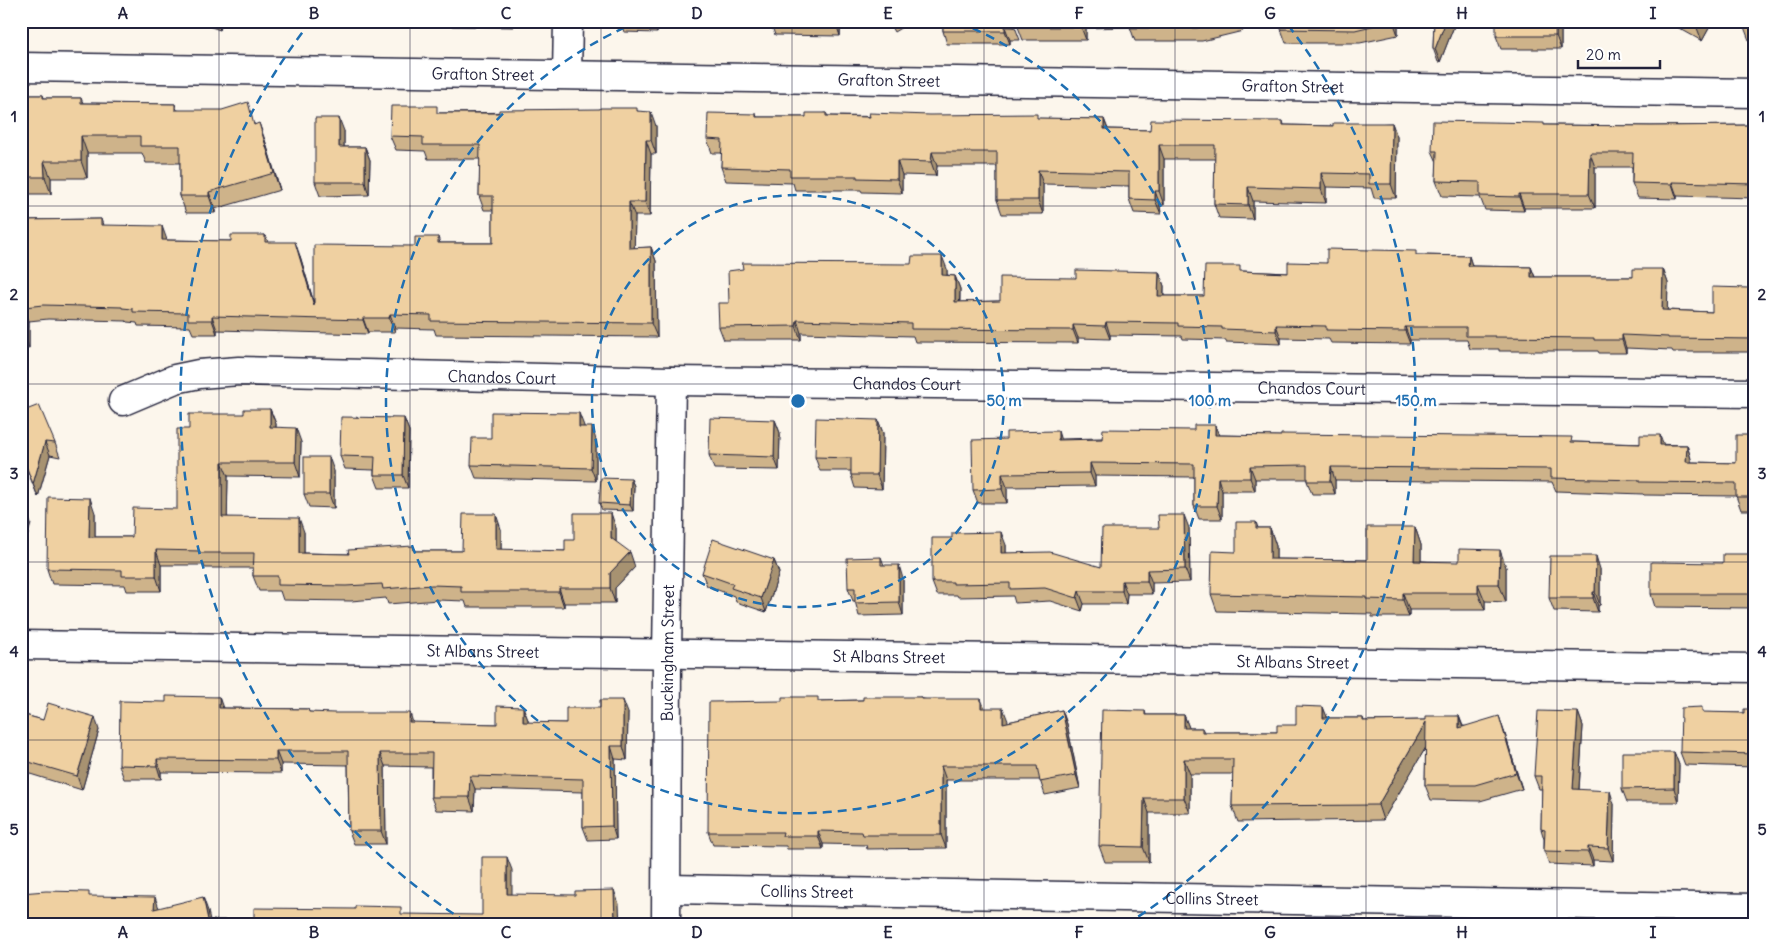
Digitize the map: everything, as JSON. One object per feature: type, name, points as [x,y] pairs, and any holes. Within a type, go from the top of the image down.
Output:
[{"type":"street","points":[[567,74],[568,21]]},
{"type":"street","name":"Grafton Street","points":[[21,67],[1755,92]]},
{"type":"street","name":"Chandos Court","points":[[123,401],[175,379],[199,374],[239,371],[671,381],[1755,393]]},
{"type":"street","name":"Buckingham Street","points":[[666,925],[668,889],[667,655],[671,381]]},
{"type":"street","name":"St Albans Street","points":[[21,645],[1755,668]]},
{"type":"street","name":"Collins Street","points":[[668,889],[1755,908]]},
{"type":"building","points":[[943,21],[1012,21],[1015,27],[1005,27],[1005,31],[943,31]]},
{"type":"building","points":[[1018,21],[1081,21],[1081,27],[1018,27]]},
{"type":"building","points":[[1130,21],[1223,21],[1197,28],[1130,28]]},
{"type":"building","points":[[1281,21],[1393,21],[1355,30],[1281,29]]},
{"type":"building","points":[[1434,21],[1446,21],[1435,49],[1433,48]]},
{"type":"building","points":[[1496,21],[1556,21],[1556,36],[1496,36]]},
{"type":"building","points":[[1685,21],[1700,21],[1697,28]]},
{"type":"building","points":[[1744,21],[1755,21],[1755,27],[1744,27]]},
{"type":"building","points":[[21,95],[43,95],[43,98],[81,98],[81,103],[175,104],[175,110],[222,110],[248,102],[254,125],[259,123],[274,173],[209,192],[209,196],[180,196],[180,146],[140,146],[140,136],[81,136],[81,161],[44,161],[45,177],[21,177]]},
{"type":"building","points":[[391,106],[437,106],[437,113],[499,113],[499,110],[600,108],[637,108],[637,111],[651,112],[651,140],[646,140],[645,202],[629,202],[629,248],[651,247],[651,323],[431,321],[431,315],[390,314],[389,318],[363,318],[363,320],[212,316],[212,320],[188,320],[188,313],[133,312],[133,309],[122,307],[43,305],[24,307],[23,334],[21,334],[21,220],[101,219],[101,225],[162,226],[162,240],[231,241],[231,235],[265,235],[265,242],[295,242],[314,306],[314,245],[415,246],[415,237],[438,237],[438,243],[493,243],[493,196],[479,196],[480,145],[423,145],[423,137],[390,136]]},
{"type":"building","points":[[708,113],[756,114],[756,117],[806,117],[806,113],[826,113],[826,116],[870,117],[869,113],[930,115],[1037,114],[1037,118],[1104,119],[1104,129],[1150,130],[1151,120],[1283,121],[1283,125],[1333,126],[1333,123],[1392,123],[1391,184],[1369,184],[1369,174],[1321,173],[1321,189],[1248,187],[1248,205],[1214,204],[1215,145],[1159,145],[1159,191],[1155,191],[1155,200],[1129,199],[1129,172],[1038,170],[1038,200],[997,200],[997,152],[932,152],[931,162],[897,161],[897,179],[857,178],[857,176],[790,176],[790,169],[721,167],[722,140],[707,139]]},
{"type":"building","points":[[315,118],[339,118],[339,147],[365,147],[365,182],[315,182]]},
{"type":"building","points":[[1433,121],[1544,123],[1544,125],[1755,125],[1755,184],[1632,183],[1633,153],[1590,153],[1589,194],[1519,194],[1519,197],[1480,196],[1480,182],[1436,181],[1437,151],[1432,151]]},
{"type":"building","points":[[1327,249],[1416,251],[1416,255],[1469,256],[1468,266],[1531,267],[1531,277],[1633,277],[1633,269],[1663,269],[1662,310],[1712,312],[1712,287],[1749,288],[1749,295],[1755,294],[1755,339],[1668,338],[1622,335],[1622,340],[1594,340],[1594,338],[1466,336],[1466,327],[1405,327],[1405,331],[1326,330],[1326,326],[1276,325],[1276,331],[1178,326],[1178,323],[1106,322],[1105,326],[1073,325],[1073,330],[911,329],[911,323],[797,320],[796,326],[719,327],[718,303],[729,303],[728,271],[743,269],[742,263],[911,264],[912,256],[942,256],[942,275],[955,276],[955,302],[1000,301],[1000,277],[1076,278],[1076,270],[1159,272],[1158,296],[1204,296],[1205,266],[1240,266],[1240,271],[1288,273],[1288,262],[1327,263]]},
{"type":"building","points":[[39,405],[55,443],[45,442],[33,484],[21,453],[21,412]]},
{"type":"building","points":[[244,409],[270,409],[270,427],[296,428],[295,462],[222,462],[222,517],[299,518],[299,553],[349,554],[348,550],[413,546],[414,551],[462,551],[463,514],[496,514],[496,549],[565,551],[565,540],[574,540],[574,513],[611,513],[611,538],[630,552],[610,573],[610,588],[559,588],[559,592],[461,592],[461,586],[432,585],[383,589],[382,584],[346,586],[278,585],[278,576],[253,576],[254,553],[199,553],[200,551],[156,550],[156,576],[122,576],[122,570],[47,569],[48,497],[90,498],[89,537],[132,537],[133,508],[177,509],[177,429],[189,429],[189,414],[244,414]]},
{"type":"building","points":[[491,412],[579,413],[579,427],[592,427],[591,468],[471,465],[472,438],[491,438]]},
{"type":"building","points":[[341,417],[404,418],[403,475],[374,475],[375,457],[340,456]]},
{"type":"building","points":[[710,418],[775,420],[774,457],[709,455]]},
{"type":"building","points":[[816,418],[878,420],[877,475],[851,475],[851,458],[815,457]]},
{"type":"building","points":[[1194,425],[1215,425],[1215,435],[1572,437],[1571,442],[1640,444],[1640,435],[1660,435],[1660,445],[1687,445],[1686,462],[1736,463],[1736,435],[1755,435],[1755,497],[1736,497],[1736,483],[1639,482],[1639,480],[1551,478],[1551,469],[1331,467],[1330,481],[1307,481],[1307,465],[1250,466],[1250,478],[1218,478],[1217,506],[1194,506],[1194,464],[1090,463],[1090,473],[1002,474],[1002,489],[973,490],[972,440],[1006,439],[1006,432],[1058,431],[1058,440],[1102,439],[1103,429],[1194,430]]},
{"type":"building","points":[[304,457],[329,457],[329,494],[304,494]]},
{"type":"building","points":[[601,478],[631,479],[630,505],[599,503]]},
{"type":"building","points":[[21,510],[26,511],[21,528]]},
{"type":"building","points":[[1158,515],[1184,515],[1185,569],[1147,570],[1147,581],[1122,581],[1122,591],[1079,591],[1077,598],[1045,588],[1010,589],[1010,583],[953,584],[953,582],[932,582],[932,538],[952,538],[952,533],[1001,532],[1001,553],[1050,552],[1101,567],[1102,528],[1159,528]]},
{"type":"building","points":[[1236,522],[1256,522],[1256,528],[1270,528],[1270,559],[1367,560],[1367,527],[1415,527],[1414,561],[1459,562],[1459,549],[1500,550],[1499,584],[1478,584],[1478,593],[1403,593],[1403,600],[1366,599],[1366,597],[1211,594],[1212,551],[1236,552]]},
{"type":"building","points":[[713,539],[774,560],[761,598],[731,588],[733,584],[702,573]]},
{"type":"building","points":[[1723,554],[1755,554],[1755,594],[1651,594],[1651,562],[1723,563]]},
{"type":"building","points":[[1550,556],[1596,556],[1595,592],[1593,592],[1593,598],[1549,598]]},
{"type":"building","points":[[881,557],[881,565],[899,565],[899,602],[855,603],[855,588],[848,588],[847,558]]},
{"type":"building","points":[[166,696],[219,697],[219,708],[308,709],[309,712],[334,713],[410,713],[409,722],[497,724],[497,706],[523,707],[523,722],[566,723],[566,708],[600,708],[600,700],[623,700],[623,746],[611,746],[612,826],[583,827],[583,779],[470,776],[469,797],[431,797],[432,753],[380,753],[381,831],[349,831],[348,751],[276,751],[276,760],[157,759],[157,766],[119,765],[120,701],[166,702]]},
{"type":"building","points":[[782,697],[818,697],[818,701],[863,700],[863,697],[981,699],[981,708],[1003,708],[1003,723],[1062,710],[1076,775],[1040,782],[1037,766],[941,766],[941,835],[863,835],[862,832],[818,831],[818,836],[782,836],[783,832],[708,832],[709,702],[782,701]]},
{"type":"building","points":[[48,703],[95,717],[77,776],[22,760],[21,764],[21,714],[43,720]]},
{"type":"building","points":[[1296,706],[1323,707],[1323,718],[1363,718],[1363,721],[1426,720],[1426,716],[1459,716],[1459,728],[1499,716],[1516,773],[1475,785],[1425,785],[1426,722],[1378,805],[1232,806],[1233,759],[1184,759],[1184,798],[1144,798],[1143,847],[1099,846],[1102,710],[1145,711],[1145,715],[1184,715],[1184,728],[1202,728],[1202,732],[1277,732],[1277,725],[1296,725]]},
{"type":"building","points":[[1702,707],[1702,712],[1744,713],[1744,709],[1755,709],[1755,754],[1680,752],[1681,708]]},
{"type":"building","points":[[1538,711],[1578,712],[1573,789],[1610,791],[1608,848],[1588,847],[1588,852],[1544,851],[1545,830],[1541,829],[1542,776],[1534,776]]},
{"type":"building","points":[[1622,752],[1674,752],[1674,788],[1622,789]]},
{"type":"building","points":[[482,857],[507,857],[507,894],[575,895],[575,891],[614,890],[615,925],[21,925],[21,893],[46,891],[89,892],[89,896],[155,897],[154,909],[203,897],[208,920],[254,920],[254,908],[355,909],[355,906],[401,907],[401,914],[482,915]]}]
